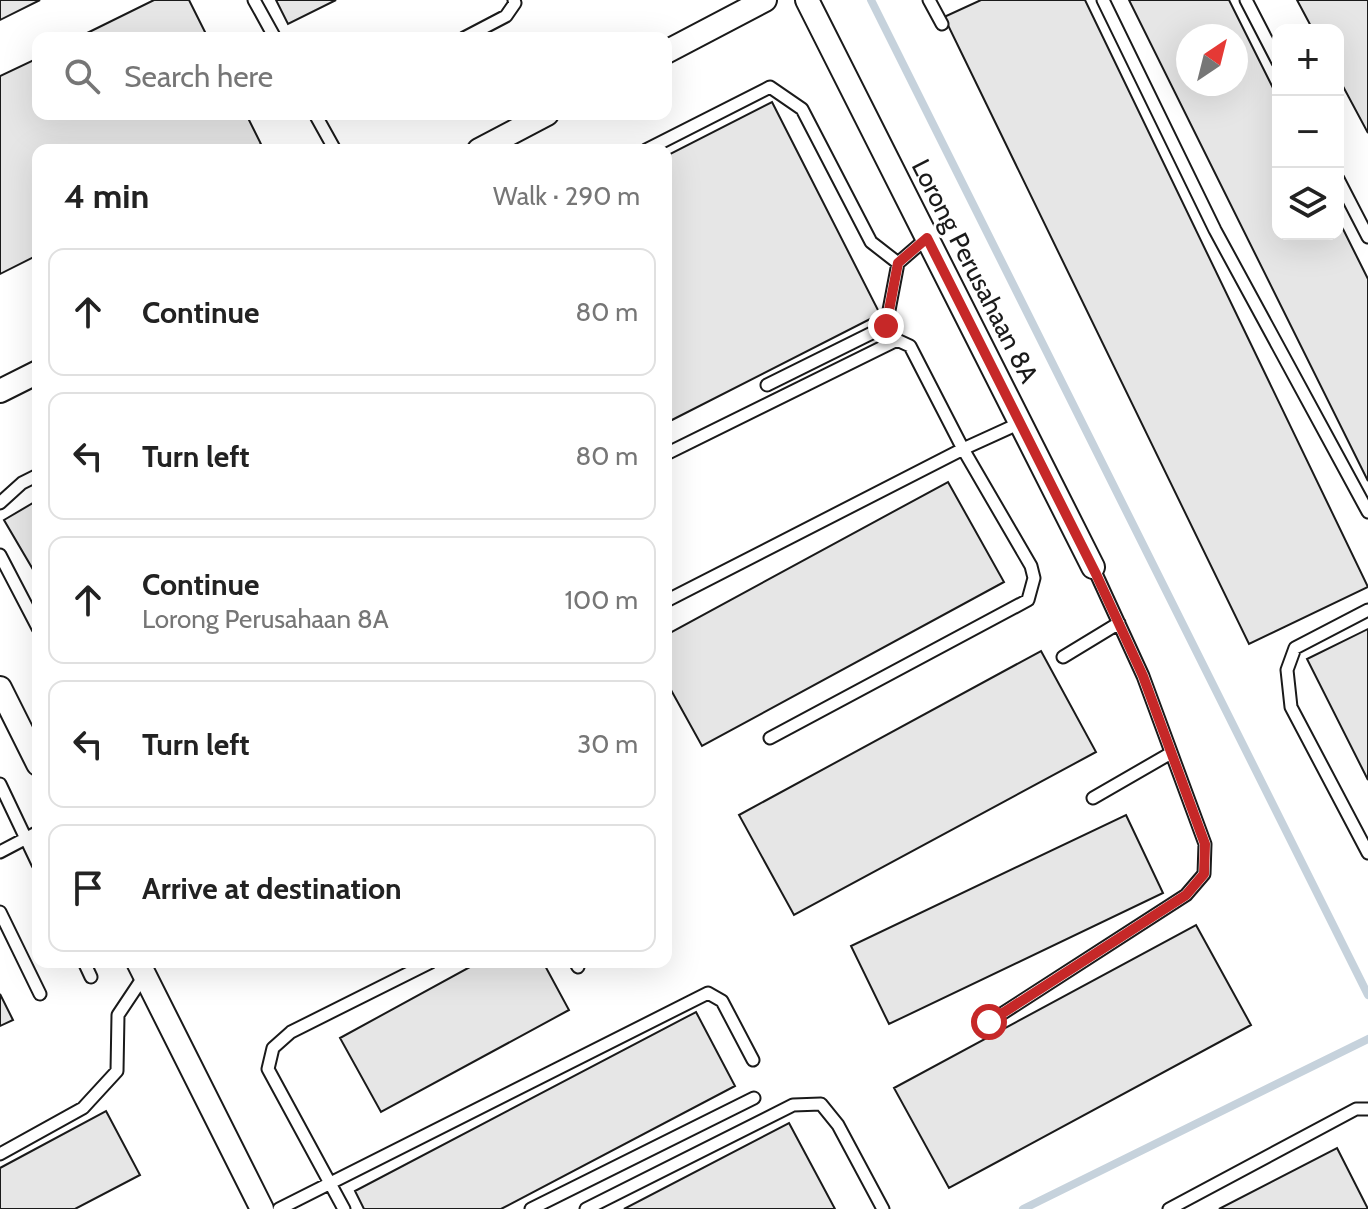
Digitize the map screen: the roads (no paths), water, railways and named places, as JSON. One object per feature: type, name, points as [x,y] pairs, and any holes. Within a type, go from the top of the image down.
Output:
[{"type":"street","points":[[672,49],[765,0]]},
{"type":"street","name":"Lorong Perusahaan 8A","points":[[807,0],[1093,567]]},
{"type":"street","points":[[490,144],[536,120]]},
{"type":"street","points":[[0,391],[32,375]]},
{"type":"street","points":[[0,688],[32,752]]},
{"type":"street","points":[[141,969],[262,1209]]},
{"type":"lane","points":[[254,0],[272,32]]},
{"type":"lane","points":[[475,32],[506,16],[514,0]]},
{"type":"lane","points":[[929,0],[942,24]]},
{"type":"lane","points":[[1103,0],[1215,230],[1368,512]]},
{"type":"lane","points":[[1246,0],[1272,50]]},
{"type":"lane","points":[[658,144],[770,87],[802,109],[871,242],[898,263]]},
{"type":"lane","points":[[319,120],[332,144]]},
{"type":"lane","points":[[1344,191],[1368,237]]},
{"type":"lane","points":[[767,385],[886,326],[898,263],[927,238]]},
{"type":"lane","points":[[672,451],[897,340],[910,346],[963,449],[1031,566],[1034,578],[1028,600],[770,738]]},
{"type":"lane","points":[[672,598],[1020,423]]},
{"type":"lane","points":[[0,503],[32,478]]},
{"type":"lane","points":[[0,555],[32,615]]},
{"type":"lane","points":[[989,1022],[1186,895],[1204,874],[1205,844],[1143,676],[1093,567]]},
{"type":"lane","points":[[1368,610],[1295,648],[1287,670],[1291,707],[1368,853]]},
{"type":"lane","points":[[1063,657],[1119,623]]},
{"type":"lane","points":[[1093,798],[1171,753]]},
{"type":"lane","points":[[0,784],[32,852]]},
{"type":"lane","points":[[0,852],[32,836]]},
{"type":"lane","points":[[0,912],[40,994]]},
{"type":"lane","points":[[87,968],[91,977]]},
{"type":"lane","points":[[344,1209],[268,1069],[273,1048],[291,1032],[419,968]]},
{"type":"lane","points":[[0,1154],[83,1108],[117,1071],[118,1015],[141,969]]},
{"type":"lane","points":[[279,1209],[708,993],[722,1001],[753,1060]]},
{"type":"lane","points":[[531,1209],[754,1098]]},
{"type":"lane","points":[[586,1209],[793,1105],[821,1104],[838,1125],[883,1209]]},
{"type":"lane","points":[[1169,1209],[1356,1109],[1368,1109]]},
{"type":"waterway","points":[[871,0],[1368,995]]},
{"type":"waterway","points":[[1023,1209],[1368,1039]]}]
